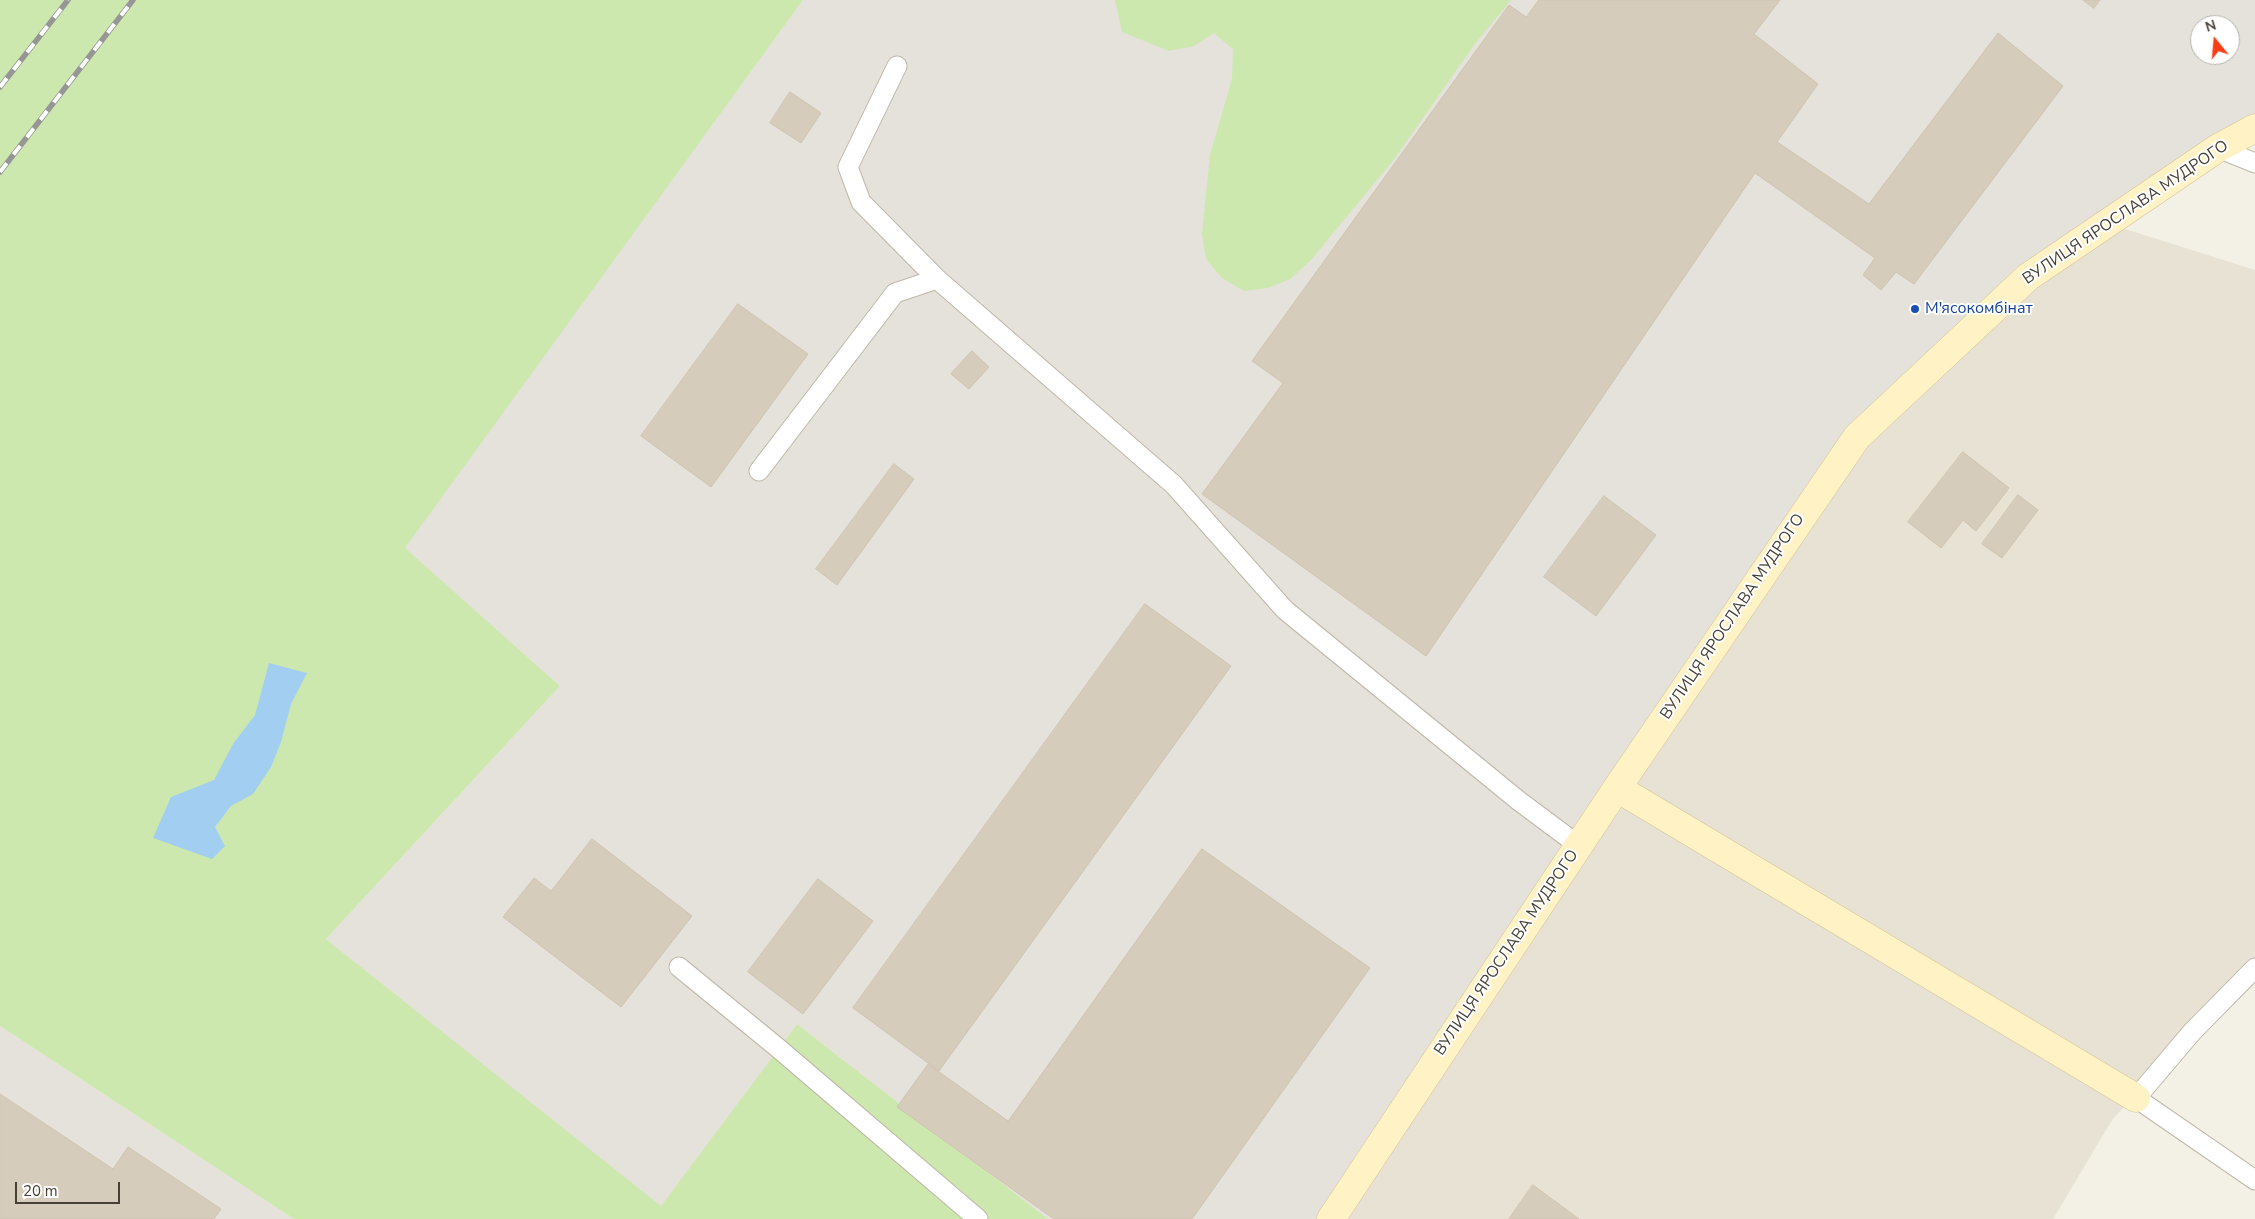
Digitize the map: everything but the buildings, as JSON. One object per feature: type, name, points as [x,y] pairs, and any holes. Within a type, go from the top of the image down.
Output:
[{"type":"main road","name":"ВУЛИЦЯ ЯРОСЛАВА МУДРОГО","points":[[1331,1219],[1616,788],[1857,437],[2028,277],[2218,148],[2255,128]]},
{"type":"main road","points":[[1616,788],[2136,1098]]},
{"type":"lane","points":[[897,66],[848,167],[861,202],[937,279],[1174,485],[1285,610],[1519,801],[1578,846]]},
{"type":"lane","points":[[2218,148],[2255,163]]},
{"type":"lane","points":[[759,471],[895,293],[937,279]]},
{"type":"lane","points":[[679,967],[778,1048],[978,1219]]},
{"type":"lane","points":[[2255,968],[2192,1032],[2136,1098],[2255,1180]]},
{"type":"shaded area","points":[[803,0],[2255,0],[2255,121],[2213,143],[1848,437],[1322,1219],[1048,1219],[797,1024],[661,1207],[326,939],[560,686],[404,548]]},
{"type":"shaded area","points":[[2103,222],[2255,270],[2255,968],[2112,1120],[2053,1219],[1322,1219],[1848,437]]},
{"type":"shaded area","points":[[0,1026],[294,1219],[0,1219]]},
{"type":"green space","points":[[0,0],[803,0],[405,548],[560,686],[326,939],[661,1206],[797,1024],[1048,1219],[294,1219],[0,1026]]},
{"type":"green space","points":[[1115,0],[1511,0],[1474,45],[1395,158],[1311,260],[1290,279],[1268,288],[1244,291],[1222,278],[1206,259],[1202,234],[1210,155],[1232,79],[1233,49],[1214,33],[1194,46],[1169,51],[1122,32]]},
{"type":"water","points":[[269,663],[307,673],[291,704],[281,742],[271,767],[253,794],[231,806],[215,827],[225,846],[212,859],[153,838],[171,797],[214,780],[233,744],[255,715]]},
{"type":"railway","points":[[0,87],[68,0]]},
{"type":"railway","points":[[0,172],[133,0]]},
{"type":"place","name":"М'ясокомбінат","points":[[1915,309]]}]
